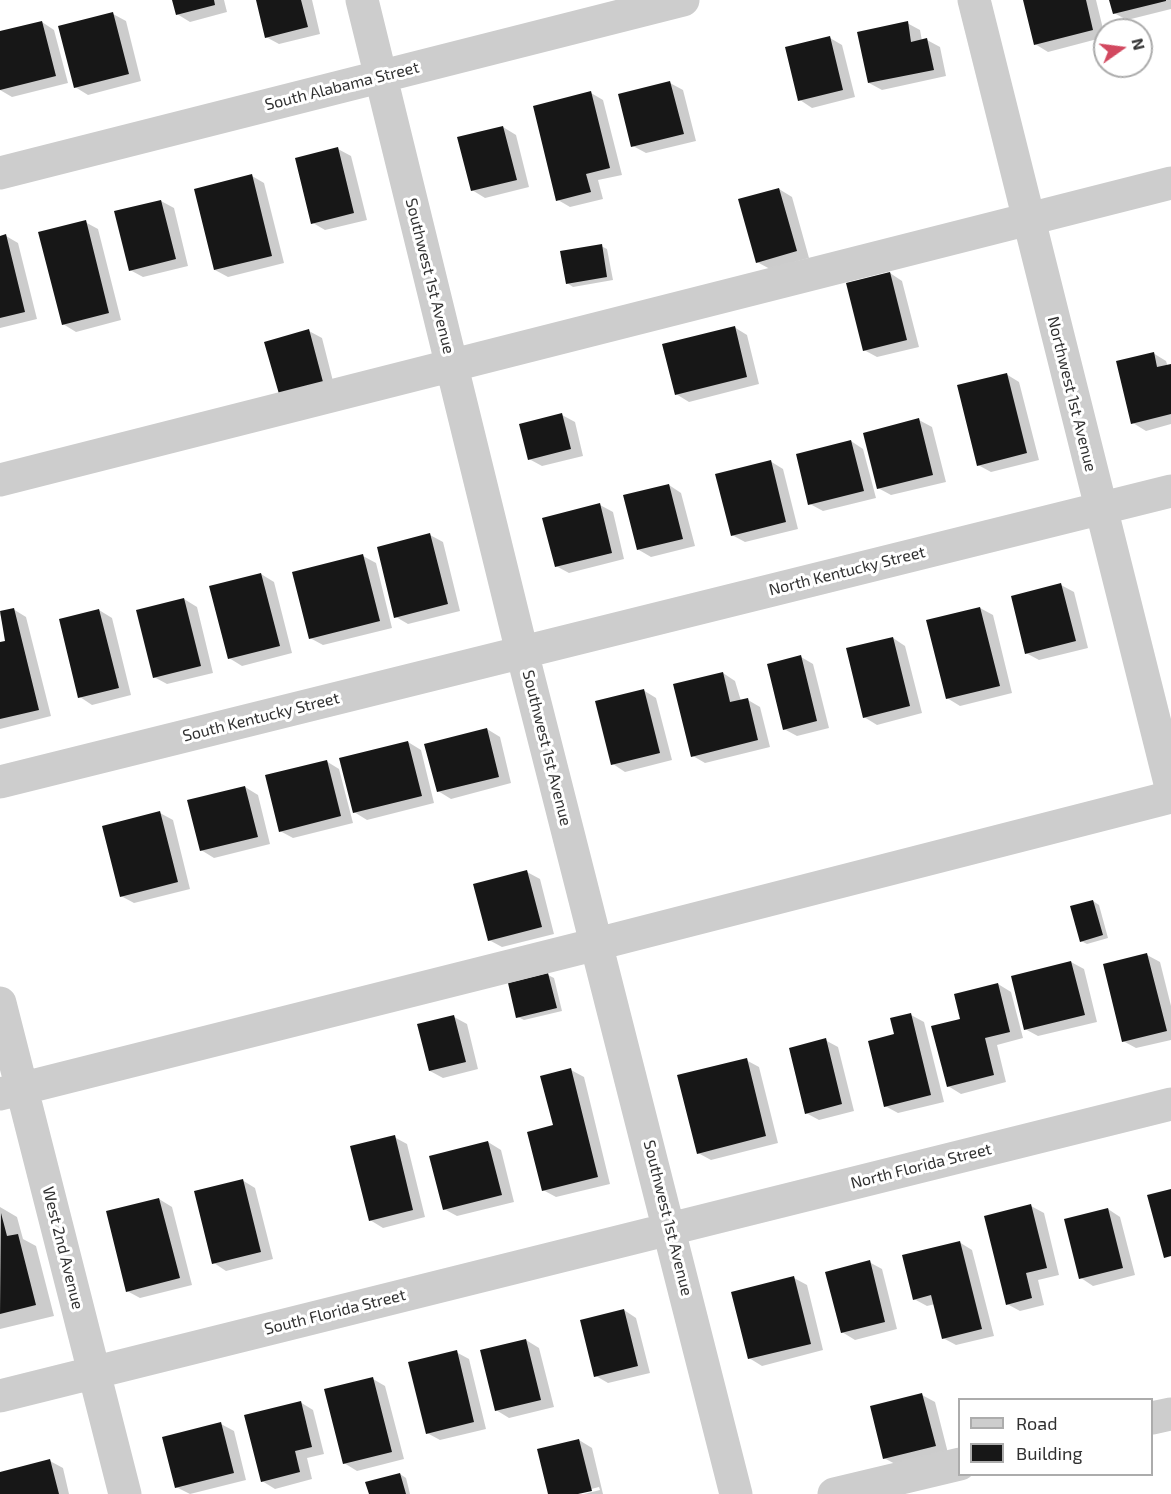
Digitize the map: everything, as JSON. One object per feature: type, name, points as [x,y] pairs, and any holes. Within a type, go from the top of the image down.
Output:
[{"type":"street","name":"Southwest 1st Avenue","points":[[362,0],[522,652],[671,1228],[736,1494]]},
{"type":"street","name":"South Alabama Street","points":[[0,173],[683,0]]},
{"type":"street","name":"Northwest 1st Avenue","points":[[974,0],[1171,787]]},
{"type":"street","points":[[0,480],[453,367],[1171,183]]},
{"type":"street","name":"North Kentucky Street","points":[[522,652],[1171,491]]},
{"type":"street","name":"South Kentucky Street","points":[[0,782],[522,652]]},
{"type":"street","points":[[11,1091],[1171,797]]},
{"type":"street","name":"West 2nd Avenue","points":[[0,1003],[11,1091],[95,1372],[125,1494]]},
{"type":"street","name":"North Florida Street","points":[[671,1228],[1171,1104]]},
{"type":"street","name":"South Florida Street","points":[[0,1396],[671,1228]]},
{"type":"street","points":[[1153,1418],[1171,1414]]},
{"type":"street","points":[[834,1494],[958,1464]]},
{"type":"building","points":[[172,0],[214,0],[215,5],[176,15]]},
{"type":"building","points":[[256,0],[301,0],[308,27],[265,38]]},
{"type":"building","points":[[1023,0],[1086,0],[1093,30],[1034,45]]},
{"type":"building","points":[[1109,0],[1166,0],[1166,1],[1113,14]]},
{"type":"building","points":[[113,12],[129,74],[74,88],[58,26]]},
{"type":"building","points":[[42,21],[56,76],[0,90],[0,31]]},
{"type":"building","points":[[908,21],[911,42],[927,38],[934,70],[868,83],[857,32]]},
{"type":"building","points":[[830,36],[843,90],[798,101],[785,47]]},
{"type":"building","points":[[670,81],[684,134],[631,147],[618,94]]},
{"type":"building","points":[[591,91],[610,168],[586,174],[591,192],[556,201],[533,106]]},
{"type":"building","points":[[503,126],[517,180],[471,191],[457,137]]},
{"type":"building","points":[[338,147],[354,213],[311,224],[295,158]]},
{"type":"building","points":[[252,174],[272,256],[214,270],[194,189]]},
{"type":"building","points":[[779,188],[797,251],[756,263],[738,199]]},
{"type":"building","points":[[161,200],[176,259],[129,271],[114,211]]},
{"type":"building","points":[[86,220],[109,313],[62,325],[38,232]]},
{"type":"building","points":[[6,234],[25,312],[0,318],[0,236]]},
{"type":"building","points":[[602,244],[607,277],[566,284],[560,251]]},
{"type":"building","points":[[890,272],[907,340],[863,351],[846,283]]},
{"type":"building","points":[[735,326],[747,377],[675,395],[662,344]]},
{"type":"building","points":[[309,329],[323,382],[279,394],[264,342]]},
{"type":"building","points":[[1154,352],[1157,367],[1171,364],[1171,414],[1131,424],[1116,361]]},
{"type":"building","points":[[1007,373],[1027,453],[977,466],[957,385]]},
{"type":"building","points":[[562,413],[571,449],[528,460],[519,424]]},
{"type":"building","points":[[919,418],[933,475],[877,489],[863,433]]},
{"type":"building","points":[[851,440],[864,491],[808,505],[796,454]]},
{"type":"building","points":[[771,460],[786,522],[731,536],[715,474]]},
{"type":"building","points":[[669,484],[683,539],[637,550],[623,495]]},
{"type":"building","points":[[600,503],[612,553],[555,567],[542,518]]},
{"type":"building","points":[[430,533],[448,604],[394,618],[377,547]]},
{"type":"building","points":[[363,554],[380,621],[309,639],[292,572]]},
{"type":"building","points":[[261,573],[280,646],[228,659],[209,586]]},
{"type":"building","points":[[1061,583],[1076,641],[1025,654],[1011,596]]},
{"type":"building","points":[[184,598],[201,666],[153,678],[136,610]]},
{"type":"building","points":[[980,607],[1000,686],[946,699],[926,620]]},
{"type":"building","points":[[14,608],[39,710],[0,719],[0,642],[5,641],[0,611]]},
{"type":"building","points":[[99,609],[119,688],[78,698],[59,619]]},
{"type":"building","points":[[893,637],[910,706],[863,718],[846,648]]},
{"type":"building","points":[[801,655],[817,721],[783,730],[767,664]]},
{"type":"building","points":[[723,672],[730,702],[748,698],[758,740],[691,757],[673,684]]},
{"type":"building","points":[[644,689],[660,753],[611,765],[595,701]]},
{"type":"building","points":[[487,728],[499,777],[437,792],[424,744]]},
{"type":"building","points":[[408,741],[422,796],[353,813],[339,758]]},
{"type":"building","points":[[327,760],[341,816],[279,832],[265,775]]},
{"type":"building","points":[[245,786],[258,837],[200,851],[187,800]]},
{"type":"building","points":[[160,811],[178,882],[120,897],[102,826]]},
{"type":"building","points":[[527,870],[542,927],[488,941],[473,884]]},
{"type":"building","points":[[1093,900],[1103,935],[1080,942],[1070,906]]},
{"type":"building","points":[[1147,953],[1167,1031],[1122,1042],[1103,964]]},
{"type":"building","points":[[1071,961],[1085,1015],[1024,1030],[1011,976]]},
{"type":"building","points":[[548,973],[557,1008],[516,1018],[508,983]]},
{"type":"building","points":[[998,983],[1010,1032],[985,1038],[994,1075],[947,1087],[931,1026],[960,1019],[954,994]]},
{"type":"building","points":[[911,1013],[931,1095],[884,1107],[868,1041],[894,1034],[890,1018]]},
{"type":"building","points":[[454,1015],[466,1062],[429,1071],[417,1024]]},
{"type":"building","points":[[826,1038],[842,1104],[805,1114],[789,1048]]},
{"type":"building","points":[[747,1058],[766,1136],[697,1154],[677,1075]]},
{"type":"building","points":[[571,1068],[598,1177],[542,1191],[527,1132],[553,1125],[540,1076]]},
{"type":"building","points":[[395,1135],[413,1210],[369,1221],[350,1146]]},
{"type":"building","points":[[488,1141],[502,1195],[443,1210],[429,1156]]},
{"type":"building","points":[[243,1179],[261,1252],[212,1264],[194,1191]]},
{"type":"building","points":[[1171,1189],[1171,1256],[1164,1258],[1147,1195]]},
{"type":"building","points":[[159,1198],[180,1278],[126,1292],[106,1211]]},
{"type":"building","points":[[1031,1204],[1047,1268],[1026,1273],[1032,1298],[1006,1305],[984,1216]]},
{"type":"building","points":[[1108,1208],[1123,1268],[1079,1279],[1064,1219]]},
{"type":"building","points":[[1,1213],[7,1236],[18,1234],[36,1305],[0,1314]]},
{"type":"building","points":[[960,1241],[982,1329],[942,1339],[931,1295],[913,1300],[902,1255]]},
{"type":"building","points":[[870,1260],[885,1322],[841,1333],[825,1272]]},
{"type":"building","points":[[794,1276],[811,1344],[748,1359],[731,1292]]},
{"type":"building","points":[[624,1309],[638,1366],[594,1377],[580,1320]]},
{"type":"building","points":[[526,1339],[541,1400],[495,1411],[480,1350]]},
{"type":"building","points":[[457,1350],[474,1422],[426,1434],[408,1362]]},
{"type":"building","points":[[373,1377],[392,1452],[343,1464],[324,1389]]},
{"type":"building","points":[[922,1393],[936,1446],[883,1459],[870,1406]]},
{"type":"building","points":[[301,1401],[312,1447],[295,1451],[300,1472],[261,1482],[244,1415]]},
{"type":"building","points":[[221,1422],[234,1473],[175,1488],[162,1437]]},
{"type":"building","points":[[579,1439],[592,1491],[578,1494],[548,1494],[537,1449]]},
{"type":"building","points":[[50,1459],[59,1494],[0,1494],[0,1472]]},
{"type":"building","points":[[400,1473],[406,1494],[369,1494],[365,1482]]}]
